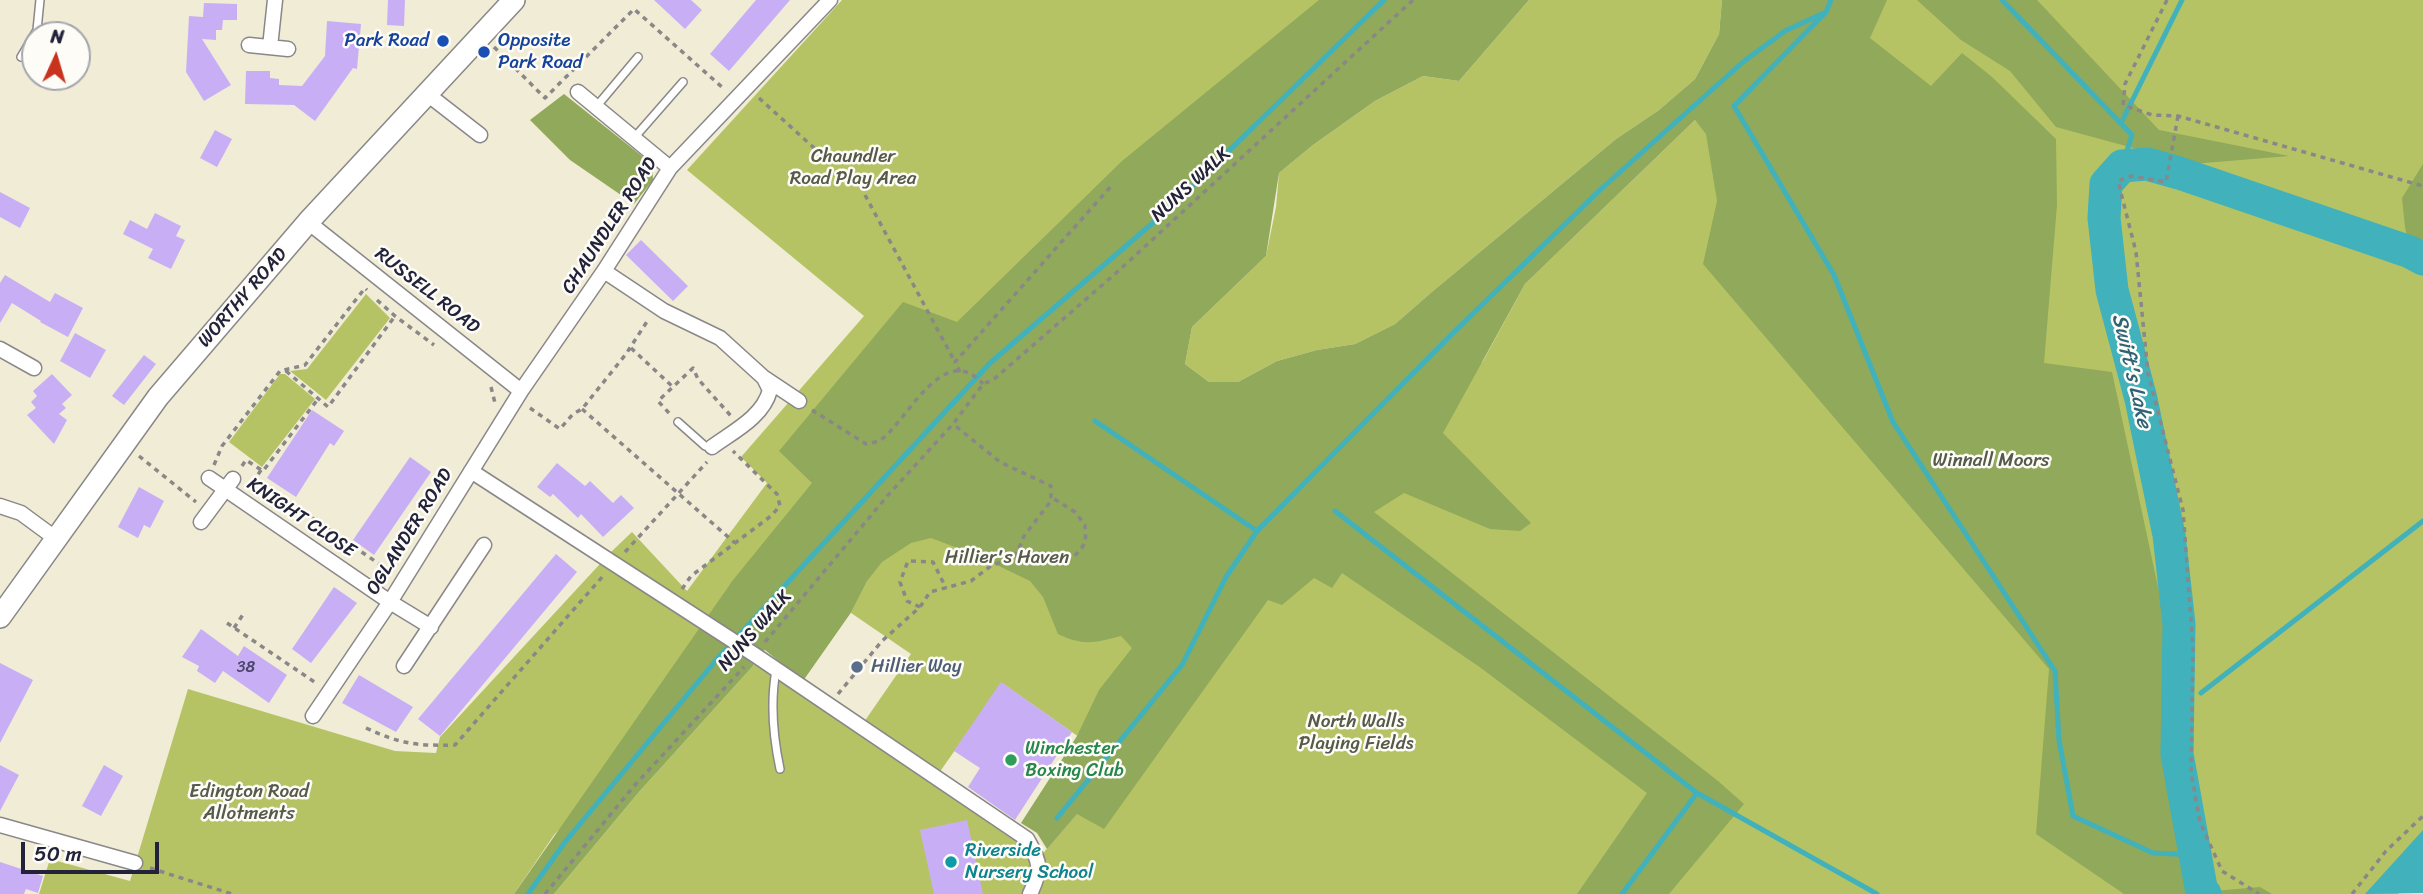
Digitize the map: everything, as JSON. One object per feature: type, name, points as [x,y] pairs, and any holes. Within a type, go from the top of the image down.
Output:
[{"type":"main road","name":"WORTHY ROAD","points":[[0,617],[158,397],[308,222],[514,0]]},
{"type":"street","points":[[270,47],[275,0]]},
{"type":"street","name":"CHAUNDLER ROAD","points":[[519,395],[670,168],[830,0]]},
{"type":"street","points":[[249,45],[288,49]]},
{"type":"street","points":[[578,92],[670,168]]},
{"type":"street","points":[[426,93],[480,135]]},
{"type":"street","name":"RUSSELL ROAD","points":[[308,222],[519,395]]},
{"type":"street","points":[[604,271],[657,306],[720,338],[763,377],[799,401]]},
{"type":"street","points":[[0,349],[34,368]]},
{"type":"street","points":[[717,443],[757,413],[767,400],[770,390],[763,377]]},
{"type":"street","name":"OGLANDER ROAD","points":[[313,716],[390,602],[519,395]]},
{"type":"street","points":[[471,471],[755,655],[1027,839],[1039,859],[1038,876],[1030,894]]},
{"type":"street","name":"KNIGHT CLOSE","points":[[209,478],[229,484],[390,602],[430,626]]},
{"type":"street","name":"KNIGHT CLOSE","points":[[201,522],[229,484]]},
{"type":"street","points":[[0,506],[21,513],[55,538]]},
{"type":"street","points":[[404,666],[484,545]]},
{"type":"street","points":[[0,825],[135,863]]},
{"type":"lane","points":[[38,21],[40,0]]},
{"type":"lane","points":[[596,107],[638,57]]},
{"type":"lane","points":[[634,138],[683,82]]},
{"type":"lane","points":[[678,422],[705,446],[717,443]]},
{"type":"lane","points":[[776,670],[773,688],[773,735],[780,769]]},
{"type":"path","name":"NUNS WALK","points":[[545,894],[634,786],[755,655],[889,494],[953,424],[984,384],[993,380],[1115,274],[1413,0]]},
{"type":"path","points":[[2167,0],[2125,84],[2123,105],[2152,115],[2178,116],[2423,186]]},
{"type":"path","points":[[492,45],[545,98],[634,9],[730,94]]},
{"type":"path","points":[[759,98],[824,157]]},
{"type":"path","points":[[2178,116],[2166,182],[2132,176],[2118,181],[2136,252],[2148,373],[2183,510],[2193,648],[2192,774],[2200,822],[2222,871],[2259,894]]},
{"type":"path","points":[[955,362],[1112,185]]},
{"type":"path","points":[[865,195],[962,372]]},
{"type":"path","points":[[209,478],[222,446],[280,371],[305,365],[365,288],[394,316],[438,348]]},
{"type":"path","points":[[519,395],[560,429],[573,414],[582,410],[657,306]]},
{"type":"path","points":[[286,370],[328,407],[394,316]]},
{"type":"path","points":[[630,347],[673,387]]},
{"type":"path","points":[[678,422],[658,401],[693,369],[698,379],[740,426]]},
{"type":"path","points":[[799,401],[866,443],[880,441],[936,378],[949,371],[962,372],[984,384]]},
{"type":"path","points":[[481,380],[492,388],[495,405]]},
{"type":"path","points":[[318,398],[255,480],[388,570],[416,526]]},
{"type":"path","points":[[582,410],[735,543]]},
{"type":"path","points":[[829,706],[882,641],[920,607],[930,592],[971,581],[991,566],[1016,554],[1024,536],[1051,501],[1051,486],[1000,461],[953,424]]},
{"type":"path","points":[[618,559],[709,460],[717,443],[777,494],[780,506],[771,516],[691,576],[672,602]]},
{"type":"path","points":[[132,450],[199,505]]},
{"type":"path","points":[[229,484],[246,460],[261,470]]},
{"type":"path","points":[[1016,554],[1035,560],[1058,562],[1077,554],[1085,541],[1085,524],[1075,512],[1051,497]]},
{"type":"path","points":[[920,607],[906,601],[900,582],[908,561],[933,562],[946,588]]},
{"type":"path","points":[[366,728],[395,741],[430,746],[455,745],[604,575],[612,580]]},
{"type":"path","points":[[234,628],[244,613]]},
{"type":"path","points":[[227,623],[329,692]]},
{"type":"path","points":[[2353,894],[2386,851],[2423,816]]},
{"type":"path","points":[[135,863],[232,894]]},
{"type":"green space","points":[[842,0],[1363,0],[554,835],[514,894],[39,894],[50,859],[130,881],[188,689],[395,751],[436,753],[440,737],[632,532],[687,591],[767,483],[741,457],[864,316],[687,170]]},
{"type":"green space","points":[[1319,0],[1529,0],[1459,81],[1423,76],[1375,101],[1279,173],[1266,256],[1192,327],[1185,364],[1209,382],[1238,382],[1277,361],[1317,350],[1355,344],[1395,324],[1616,139],[1659,110],[1695,79],[1719,34],[1722,0],[1887,0],[1870,38],[1931,86],[1962,53],[1991,76],[2056,139],[2057,205],[2044,363],[2112,372],[2167,629],[2165,754],[2202,892],[2260,887],[2272,894],[2124,894],[2036,834],[2049,669],[1703,264],[1717,201],[1706,134],[1695,120],[1525,284],[1443,433],[1531,523],[1520,531],[1490,529],[1404,493],[1374,512],[1744,804],[1669,894],[1577,894],[1647,793],[1481,668],[1342,573],[1332,588],[1314,578],[1282,605],[1268,600],[1104,829],[1077,814],[1047,849],[1037,833],[1021,823],[1077,736],[1099,690],[1132,648],[1121,636],[1089,642],[1058,634],[1043,597],[1030,581],[976,555],[931,538],[911,543],[882,562],[867,581],[850,614],[803,681],[765,650],[755,655],[753,666],[639,792],[554,894],[514,894],[733,580],[812,483],[779,451],[903,302],[957,322],[1122,161]]},
{"type":"green space","points":[[1529,0],[1722,0],[1719,34],[1695,79],[1659,110],[1616,139],[1395,324],[1355,344],[1317,350],[1277,361],[1238,382],[1209,382],[1185,364],[1192,327],[1266,256],[1276,207],[1279,173],[1375,101],[1423,76],[1459,81]]},
{"type":"green space","name":"Winnall Moors","points":[[1838,0],[2423,0],[2423,862],[2398,894],[554,894],[639,792],[753,666],[755,655],[1027,839],[1039,858],[1271,585],[1483,361],[1525,284],[1695,120],[1707,133]]},
{"type":"green space","points":[[1917,0],[2037,0],[2159,130],[2289,156],[2192,164],[2056,127],[2010,71],[1961,40]]},
{"type":"green space","points":[[564,94],[652,164],[653,180],[634,204],[570,160],[530,120]]},
{"type":"green space","points":[[2423,164],[2423,273],[2414,271],[2402,198]]},
{"type":"green space","points":[[366,294],[390,318],[326,400],[290,371],[307,369]]},
{"type":"green space","points":[[280,374],[285,374],[315,399],[262,467],[229,442]]},
{"type":"green space","name":"Hillier's Haven","points":[[985,390],[1265,586],[1116,763],[1002,683],[939,773],[864,722],[911,654],[816,589]]},
{"type":"water","points":[[2423,830],[2423,893],[2365,894]]},
{"type":"building","points":[[388,0],[405,0],[404,26],[387,25]]},
{"type":"building","points":[[654,0],[691,0],[702,10],[685,29]]},
{"type":"building","points":[[756,0],[790,0],[729,71],[710,54]]},
{"type":"building","points":[[204,3],[237,4],[237,20],[223,20],[222,30],[216,30],[216,40],[202,39],[231,85],[204,101],[186,72],[189,16],[203,17]]},
{"type":"building","points":[[327,21],[361,24],[357,69],[353,68],[315,121],[294,105],[245,104],[246,71],[270,71],[270,78],[279,79],[279,85],[302,86],[325,56]]},
{"type":"building","points":[[215,130],[232,139],[217,167],[200,158]]},
{"type":"building","points":[[0,192],[30,208],[20,228],[0,217]]},
{"type":"building","points":[[155,213],[181,226],[176,236],[185,240],[171,269],[148,258],[153,249],[123,234],[130,220],[147,229]]},
{"type":"building","points":[[641,240],[688,286],[673,301],[626,255]]},
{"type":"building","points":[[5,275],[50,302],[55,293],[83,308],[68,337],[12,303],[0,323],[0,283]]},
{"type":"building","points":[[75,333],[106,350],[90,378],[60,361]]},
{"type":"building","points":[[144,355],[156,364],[124,405],[112,396]]},
{"type":"building","points":[[52,374],[72,395],[62,404],[66,408],[59,414],[67,420],[54,444],[27,415],[36,408],[31,402],[37,396],[33,391]]},
{"type":"building","points":[[312,410],[344,431],[334,446],[330,443],[296,497],[267,478]]},
{"type":"building","points":[[410,457],[431,472],[374,555],[353,540]]},
{"type":"building","points":[[557,463],[585,486],[590,481],[613,503],[621,495],[634,508],[603,537],[581,514],[578,518],[553,494],[550,497],[537,487]]},
{"type":"building","points":[[139,487],[164,501],[150,528],[144,525],[138,538],[118,527]]},
{"type":"building","points":[[556,554],[577,572],[440,736],[418,719]]},
{"type":"building","points":[[334,587],[357,603],[311,663],[292,649]]},
{"type":"building","points":[[201,629],[238,656],[244,646],[287,675],[269,703],[223,671],[215,683],[197,671],[199,666],[182,657]]},
{"type":"building","points":[[0,663],[33,680],[0,743]]},
{"type":"building","points":[[359,675],[413,707],[396,732],[342,703]]},
{"type":"building","name":"Winchester Boxing Club","points":[[1001,682],[1072,732],[1015,820],[968,787],[980,768],[954,751]]},
{"type":"building","points":[[0,765],[19,775],[0,811]]},
{"type":"building","points":[[104,765],[123,776],[101,816],[82,806]]},
{"type":"building","name":"Riverside Nursery School","points":[[967,820],[983,894],[934,894],[920,830]]},
{"type":"building","points":[[0,862],[43,876],[38,893],[26,889],[24,894],[0,894]]},
{"type":"waterway","points":[[528,894],[565,842],[717,659],[990,363],[1169,209],[1384,0]]},
{"type":"waterway","points":[[1831,0],[1826,12],[1734,106],[1834,275],[1893,422],[2055,671],[2059,740],[2073,816],[2153,853],[2195,855]]},
{"type":"waterway","points":[[2002,0],[2132,135],[2122,166]]},
{"type":"waterway","points":[[2121,123],[2182,0]]},
{"type":"waterway","points":[[1057,818],[1182,665],[1226,577],[1257,531],[1451,335],[1601,189],[1743,62],[1785,31],[1826,12]]},
{"type":"waterway","name":"Swift's Lake","points":[[2205,894],[2202,893],[2177,754],[2179,624],[2169,535],[2141,399],[2112,290],[2104,218],[2106,184],[2122,166],[2147,164],[2410,252],[2423,259]]},
{"type":"waterway","points":[[1095,421],[1257,531]]},
{"type":"waterway","points":[[1335,511],[1697,793],[1622,894]]},
{"type":"waterway","points":[[2201,693],[2423,521]]},
{"type":"waterway","name":"Swift's Lake","points":[[2178,712],[2184,707]]},
{"type":"waterway","points":[[1697,793],[1877,894]]},
{"type":"place","name":"Park Road","points":[[443,41]]},
{"type":"place","name":"Opposite Park Road","points":[[484,52]]},
{"type":"place","name":"Hillier Way","points":[[857,667]]},
{"type":"place","name":"Winchester Boxing Club","points":[[1011,760]]},
{"type":"place","name":"Riverside Nursery School","points":[[951,862]]},
{"type":"park label","name":"Chaundler Road Play Area","points":[[853,168]]},
{"type":"park label","name":"North Walls Playing Fields","points":[[1356,733]]},
{"type":"park label","name":"Edington Road Allotments","points":[[249,803]]}]
